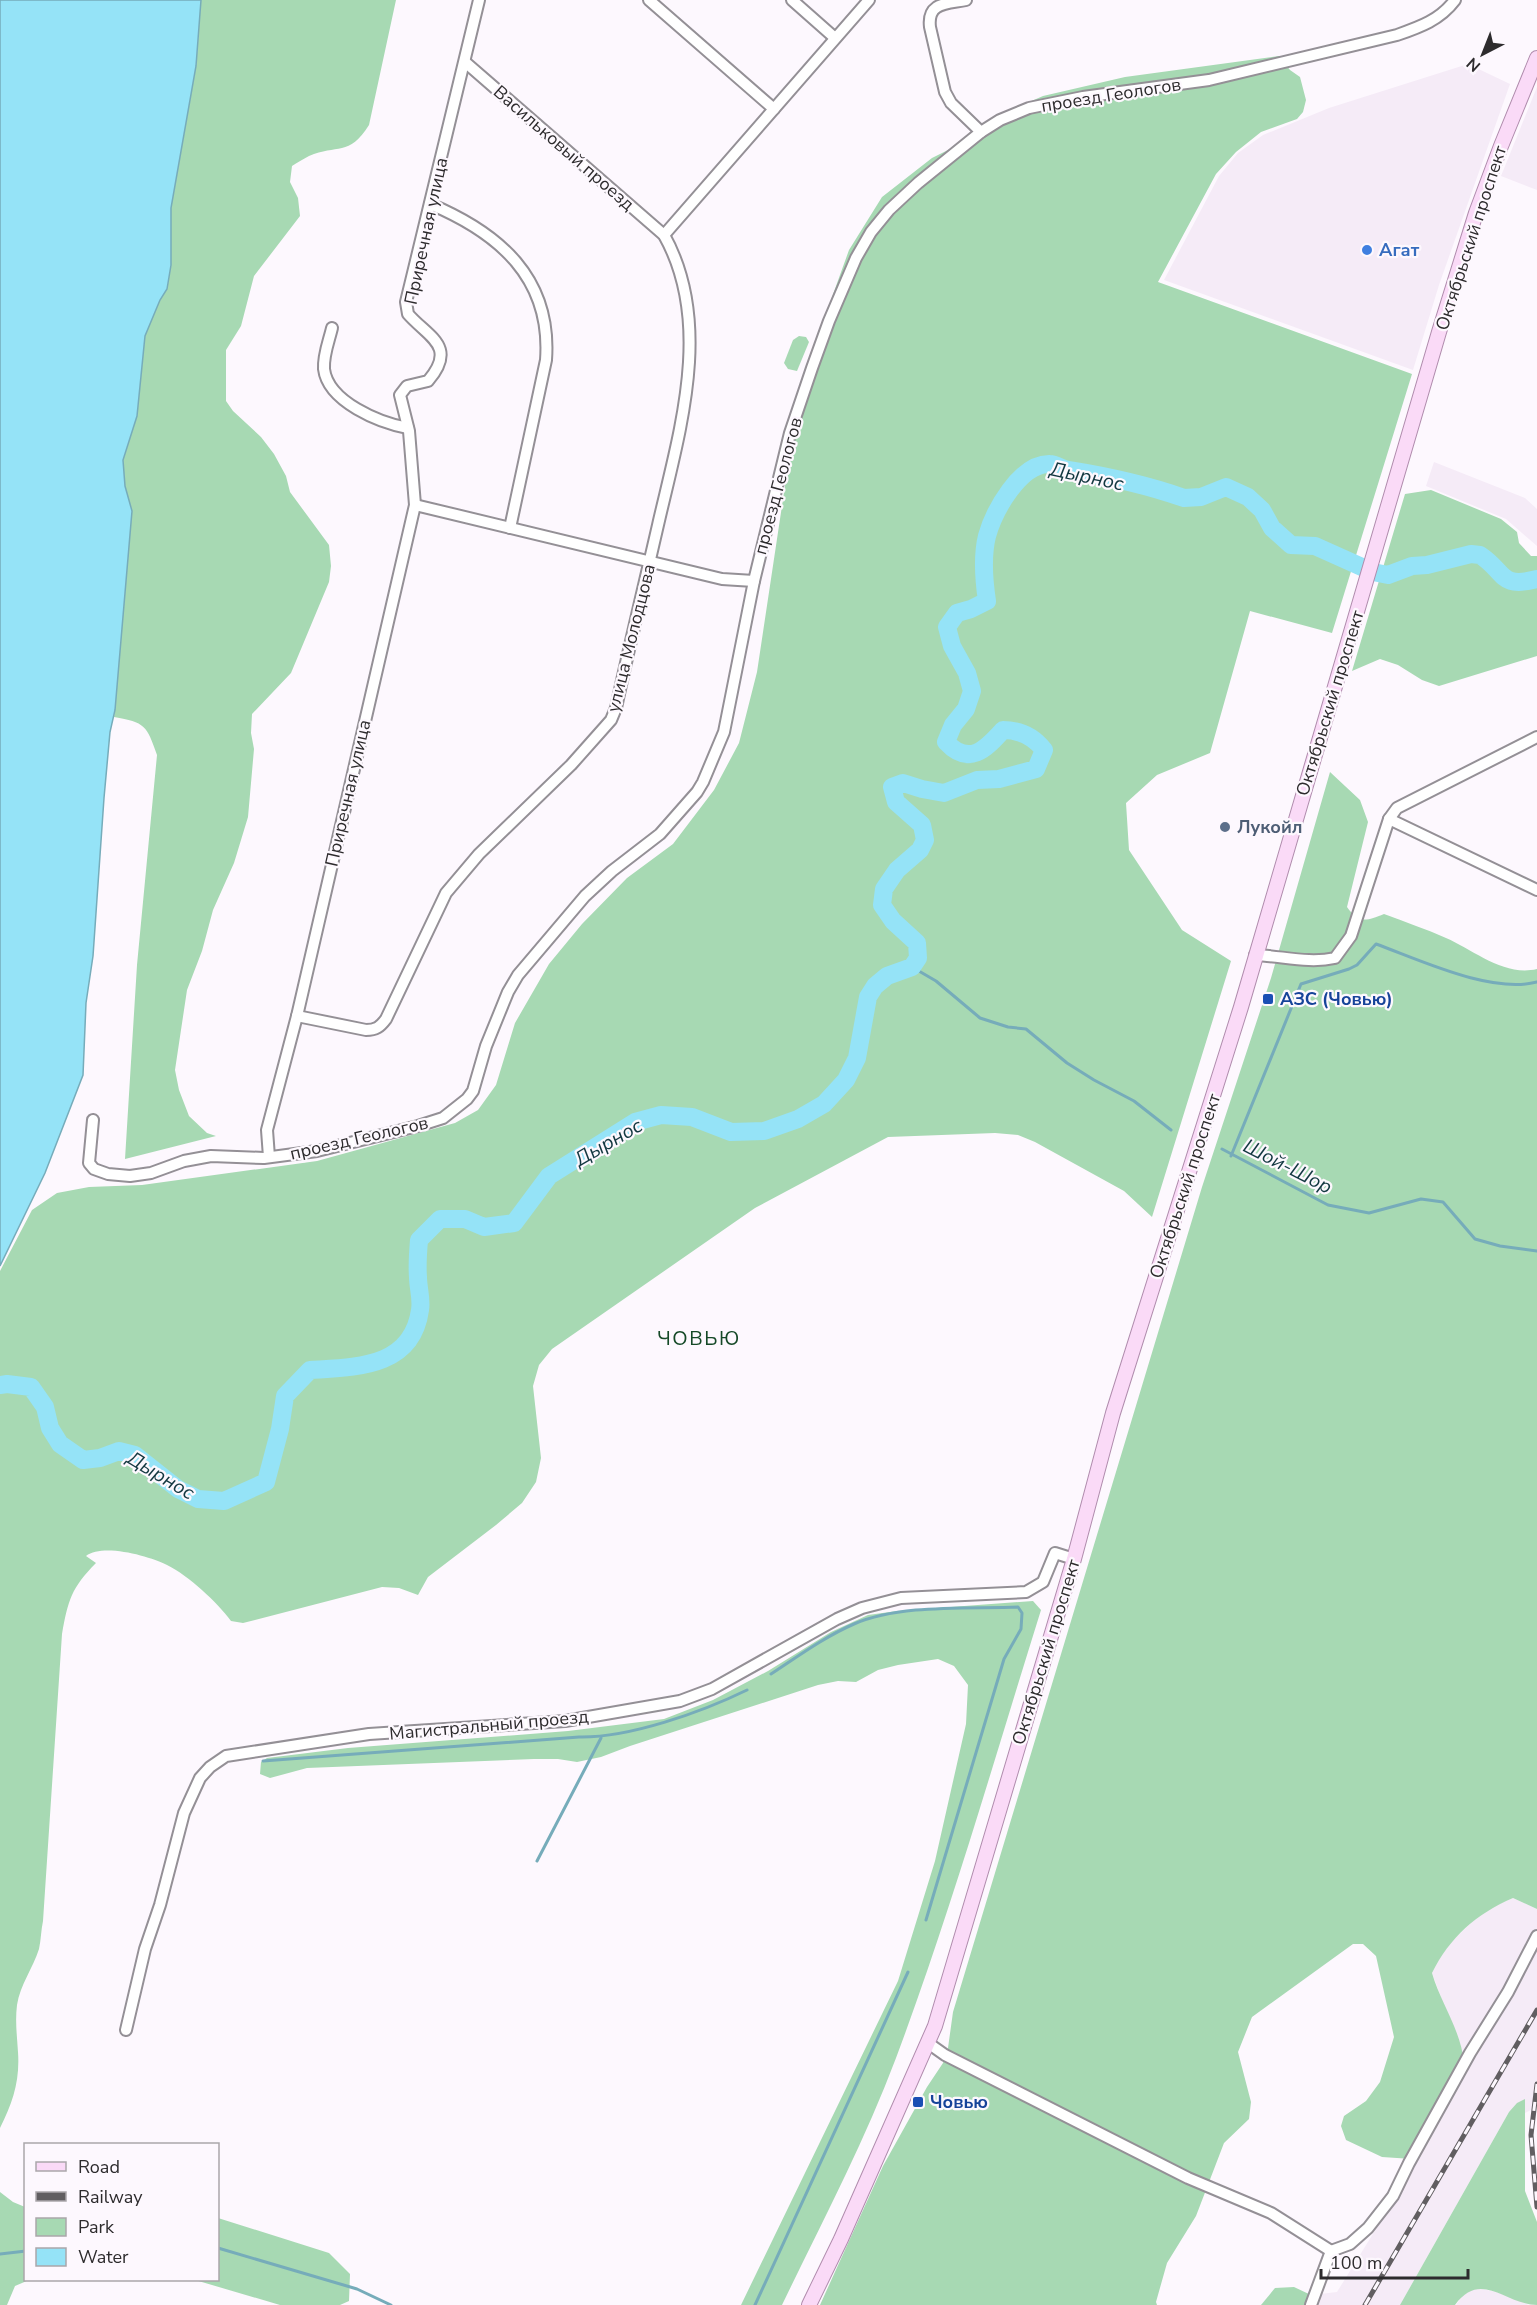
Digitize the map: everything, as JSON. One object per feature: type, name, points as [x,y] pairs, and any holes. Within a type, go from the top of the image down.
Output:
[{"type":"main road","name":"Октябрьский проспект","points":[[809,2305],[841,2239],[928,2043],[1074,1559],[1113,1413],[1241,1007],[1476,213],[1537,58]]},
{"type":"street","name":"Приречная улица","points":[[269,1157],[267,1130],[297,1016],[415,505],[408,428],[400,395],[407,386],[428,381],[439,362],[441,350],[436,340],[408,314],[406,302],[479,0]]},
{"type":"street","points":[[648,0],[774,109]]},
{"type":"street","points":[[792,0],[835,38]]},
{"type":"street","points":[[664,235],[869,0]]},
{"type":"street","points":[[966,0],[940,5],[933,9],[929,17],[930,27],[945,92],[951,103],[981,132]]},
{"type":"street","name":"проезд Геологов","points":[[93,1120],[89,1163],[94,1169],[108,1174],[140,1175],[184,1161],[211,1156],[269,1157],[317,1151],[443,1118],[467,1100],[473,1091],[486,1046],[508,992],[518,975],[585,896],[612,871],[660,834],[703,782],[724,732],[754,581],[790,433],[829,321],[856,258],[871,232],[889,210],[981,132],[1012,115],[1045,104],[1209,80],[1397,34],[1424,26],[1447,10],[1455,0]]},
{"type":"street","name":"Васильковый проезд","points":[[465,62],[664,235]]},
{"type":"street","points":[[430,204],[456,215],[503,246],[520,265],[533,287],[543,315],[548,340],[546,360],[510,528]]},
{"type":"street","name":"улица Молодцова","points":[[297,1016],[366,1030],[375,1030],[380,1026],[386,1019],[446,893],[479,854],[571,765],[611,720],[616,708],[676,447],[688,376],[689,328],[685,292],[677,265],[664,235]]},
{"type":"street","points":[[332,328],[324,368],[327,381],[348,402],[368,415],[386,423],[408,428]]},
{"type":"street","points":[[415,505],[722,579],[754,581]]},
{"type":"street","points":[[1255,955],[1281,956],[1319,962],[1335,958],[1351,936],[1389,819],[1397,808],[1537,737]]},
{"type":"street","points":[[1389,819],[1537,890]]},
{"type":"street","name":"Магистральный проезд","points":[[126,2030],[145,1949],[160,1905],[184,1814],[200,1779],[210,1767],[226,1756],[369,1734],[565,1721],[680,1701],[712,1689],[837,1619],[862,1608],[901,1598],[1026,1592],[1043,1582],[1055,1553],[1074,1559]]},
{"type":"street","points":[[1311,2305],[1331,2251],[1350,2244],[1368,2228],[1394,2196],[1409,2163],[1470,2053],[1508,1992],[1537,1936]]},
{"type":"street","points":[[928,2043],[945,2055],[1188,2178],[1271,2213],[1331,2251]]},
{"type":"shaded area","points":[[1468,64],[1510,84],[1439,285],[1413,370],[1164,280],[1219,176],[1238,153],[1263,135],[1329,108]]},
{"type":"shaded area","points":[[1537,87],[1537,190],[1501,176]]},
{"type":"shaded area","points":[[1434,462],[1525,498],[1537,509],[1537,546],[1506,519],[1426,486]]},
{"type":"shaded area","points":[[1513,1898],[1537,1909],[1537,2107],[1525,2113],[1525,2100],[1509,2112],[1400,2305],[1307,2305],[1311,2295],[1337,2292],[1410,2174],[1443,2003],[1432,1973],[1444,1949],[1474,1920],[1494,1906]]},
{"type":"shaded area","points":[[1477,2288],[1502,2293],[1529,2305],[1456,2305],[1464,2293]]},
{"type":"green space","points":[[201,0],[396,0],[369,125],[362,135],[349,146],[309,156],[292,166],[290,182],[298,198],[300,216],[254,276],[241,326],[226,350],[226,401],[274,454],[286,476],[290,492],[329,545],[331,566],[329,582],[291,673],[252,714],[251,733],[254,749],[248,817],[234,863],[213,910],[202,951],[187,990],[175,1070],[179,1090],[189,1116],[207,1133],[216,1136],[125,1159],[137,965],[157,755],[143,727],[132,721],[114,717],[132,511],[125,486],[123,460],[137,416],[145,336],[167,289],[171,265],[171,208],[196,66]]},
{"type":"green space","points":[[1279,56],[1290,70],[1300,77],[1306,100],[1303,112],[1297,119],[1261,132],[1236,152],[1216,174],[1158,282],[1412,374],[1332,633],[1250,611],[1210,753],[1157,775],[1126,803],[1129,850],[1182,930],[1231,961],[1152,1217],[1124,1191],[1018,1135],[995,1133],[888,1137],[755,1208],[552,1349],[539,1365],[533,1386],[541,1458],[536,1482],[522,1503],[428,1577],[418,1595],[399,1588],[382,1587],[243,1623],[231,1621],[193,1583],[159,1561],[114,1551],[94,1552],[86,1556],[96,1563],[81,1580],[72,1596],[62,1634],[43,1921],[39,1949],[17,2005],[17,2082],[9,2109],[0,2128],[0,1271],[32,1210],[57,1193],[89,1187],[142,1185],[317,1161],[455,1123],[478,1110],[496,1085],[515,1023],[549,964],[582,924],[627,878],[673,844],[714,790],[739,743],[757,672],[800,386],[849,250],[882,197],[932,158],[956,146],[997,116],[1043,96],[1125,77]]},
{"type":"green space","points":[[799,336],[806,337],[809,342],[797,371],[788,369],[784,363],[793,340]]},
{"type":"green space","points":[[1431,490],[1501,519],[1517,532],[1519,543],[1531,556],[1537,556],[1537,656],[1439,686],[1422,680],[1398,665],[1380,659],[1352,671],[1405,494]]},
{"type":"green space","points":[[1330,772],[1360,800],[1368,822],[1347,907],[1355,916],[1363,919],[1384,914],[1446,938],[1501,966],[1525,970],[1537,969],[1537,1909],[1513,1898],[1487,1911],[1465,1928],[1447,1948],[1432,1973],[1459,2039],[1464,2063],[1412,2159],[1382,2157],[1346,2140],[1341,2126],[1344,2116],[1366,2101],[1380,2082],[1394,2037],[1376,1956],[1363,1944],[1353,1944],[1252,2017],[1238,2052],[1251,2102],[1249,2119],[1224,2143],[1196,2216],[1167,2263],[1157,2305],[820,2305],[883,2166],[943,2063],[948,2048],[953,2012],[1202,1187],[1271,978]]},
{"type":"green space","points":[[1033,1601],[1041,1610],[972,1835],[916,2003],[884,2090],[842,2183],[782,2305],[741,2305],[898,1981],[935,1861],[966,1724],[968,1685],[954,1666],[938,1659],[878,1670],[856,1682],[838,1681],[818,1685],[601,1757],[577,1762],[534,1759],[307,1768],[270,1778],[260,1774],[261,1762],[267,1758],[348,1748],[568,1731],[664,1719],[713,1700],[768,1671],[831,1632],[868,1615]]},
{"type":"green space","points":[[1525,2099],[1525,2191],[1537,2222],[1537,2305],[1526,2304],[1484,2289],[1474,2290],[1455,2305],[1400,2305],[1509,2112],[1517,2103]]},
{"type":"green space","points":[[0,2192],[24,2207],[24,2281],[27,2281],[15,2286],[7,2305],[0,2305]]},
{"type":"green space","points":[[219,2218],[329,2253],[350,2274],[349,2301],[340,2305],[280,2305],[198,2281],[219,2281]]},
{"type":"green space","points":[[1294,2287],[1311,2295],[1307,2305],[1261,2305],[1275,2288]]},
{"type":"water","points":[[0,0],[201,0],[196,66],[171,208],[171,265],[167,289],[145,336],[137,416],[123,460],[125,486],[132,511],[115,710],[110,732],[104,798],[93,956],[86,1003],[83,1075],[45,1173],[0,1266]]},
{"type":"waterway","name":"Дырнос","points":[[0,1385],[31,1387],[45,1407],[50,1428],[60,1444],[83,1460],[100,1458],[119,1451],[135,1455],[178,1489],[198,1499],[224,1501],[266,1482],[280,1429],[285,1396],[310,1370],[345,1368],[379,1361],[394,1354],[406,1343],[415,1329],[420,1310],[419,1240],[440,1219],[465,1219],[484,1227],[514,1223],[549,1176],[635,1122],[661,1115],[692,1117],[731,1132],[764,1131],[798,1119],[824,1104],[846,1080],[857,1058],[868,997],[875,986],[887,976],[912,967],[918,958],[917,943],[893,921],[882,905],[884,889],[897,870],[920,850],[925,840],[922,825],[896,802],[892,787],[903,783],[944,793],[977,780],[999,779],[1036,769],[1044,750],[1026,735],[1009,730],[1003,730],[984,749],[970,754],[962,753],[946,742],[953,725],[966,709],[972,691],[967,673],[952,646],[947,627],[957,613],[987,601],[984,560],[990,526],[1010,490],[1028,471],[1052,464],[1068,470],[1141,485],[1184,498],[1201,497],[1226,487],[1248,497],[1262,510],[1272,528],[1291,545],[1315,546],[1373,572],[1388,575],[1412,566],[1427,565],[1471,554],[1480,555],[1509,580],[1525,582],[1537,579]]},
{"type":"waterway","points":[[1231,1156],[1301,984],[1357,965],[1376,944],[1456,974],[1477,979],[1499,983],[1537,982]]},
{"type":"waterway","name":"Шой-Шор","points":[[912,967],[936,981],[980,1018],[1008,1027],[1026,1029],[1067,1063],[1134,1101],[1171,1130]]},
{"type":"waterway","name":"Шой-Шор","points":[[1222,1149],[1328,1205],[1369,1213],[1421,1199],[1443,1202],[1475,1239],[1500,1246],[1537,1251]]},
{"type":"waterway","points":[[771,1674],[832,1635],[854,1624],[892,1613],[913,1610],[1018,1607],[1022,1613],[1021,1629],[1004,1659],[926,1920]]},
{"type":"waterway","points":[[263,1761],[620,1733],[687,1715],[747,1690]]},
{"type":"waterway","points":[[537,1861],[601,1738]]},
{"type":"waterway","points":[[755,2305],[908,1972]]},
{"type":"waterway","points":[[219,2248],[357,2289],[391,2305]]},
{"type":"waterway","points":[[0,2254],[24,2251]]},
{"type":"railway","points":[[1365,2305],[1537,2010]]},
{"type":"railway","points":[[1537,2084],[1531,2135],[1537,2207]]},
{"type":"place","name":"Агат","points":[[1367,250]]},
{"type":"place","name":"Лукойл","points":[[1225,827]]},
{"type":"place","name":"АЗС (Човью)","points":[[1268,999]]},
{"type":"place","name":"Човью","points":[[918,2102]]},
{"type":"district","name":"ЧОВЬЮ","points":[[699,1338]]}]
